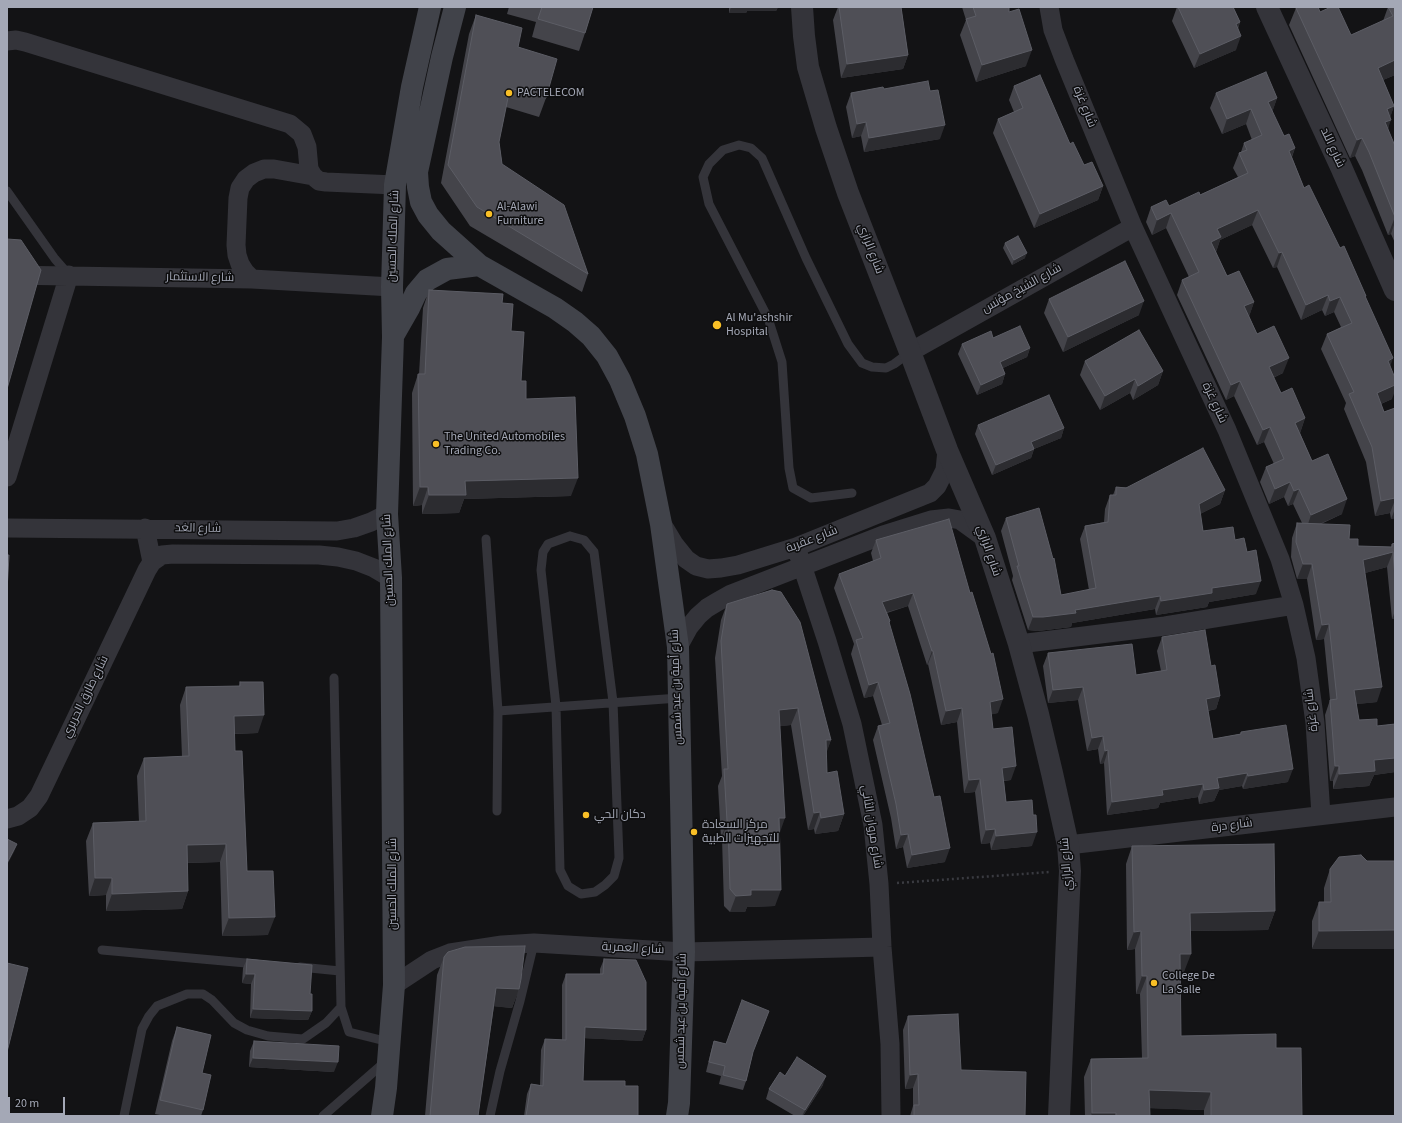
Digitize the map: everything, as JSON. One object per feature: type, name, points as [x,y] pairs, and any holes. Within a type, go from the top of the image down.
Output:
[{"type":"main road","name":"شارع الملك الحسين","points":[[382,1116],[386,1088],[394,984],[391,578],[387,514],[393,337],[392,286],[395,185],[412,87],[430,7]]},
{"type":"main road","name":"شارع الملك الحسين","points":[[455,7],[442,57],[417,172],[418,187],[421,202],[428,215],[441,231],[479,265]]},
{"type":"main road","points":[[393,337],[416,293],[427,280],[447,269],[479,265]]},
{"type":"main road","name":"شارع أمية بن عبد شمس","points":[[479,265],[555,308],[575,322],[591,336],[607,356],[620,380],[635,416],[646,454],[662,524],[678,647],[684,952],[680,1103],[677,1116]]},
{"type":"street","name":"شارع الرازي","points":[[802,7],[808,67],[826,128],[848,193],[947,450],[985,538],[1019,644],[1038,714],[1068,845],[1070,871],[1059,1116]]},
{"type":"street","name":"شارع غزة","points":[[1049,7],[1053,30],[1064,59],[1133,227],[1250,484],[1280,559],[1294,605],[1306,658],[1314,723],[1321,816]]},
{"type":"street","name":"شارع اللد","points":[[1267,7],[1341,167],[1395,290]]},
{"type":"street","points":[[7,41],[16,40],[25,42],[290,124],[302,134],[305,141],[309,169],[313,176],[319,181],[395,185]]},
{"type":"street","points":[[252,279],[240,264],[237,255],[238,198],[240,188],[246,179],[254,173],[264,169],[274,168],[313,176]]},
{"type":"street","name":"شارع الشيخ مؤنس","points":[[910,352],[1133,227]]},
{"type":"street","name":"شارع الاستثمار","points":[[7,275],[252,279],[392,286]]},
{"type":"street","points":[[7,477],[69,276]]},
{"type":"street","name":"شارع عقربة","points":[[662,524],[674,544],[686,559],[696,566],[708,568],[738,566],[796,547],[930,492],[937,486],[944,470],[947,450]]},
{"type":"street","name":"شارع الغد","points":[[7,528],[145,528],[337,531],[354,528],[387,514]]},
{"type":"street","name":"شارع عقربة","points":[[678,647],[689,626],[707,608],[731,594],[883,535],[931,520],[949,518],[960,520],[985,538]]},
{"type":"street","points":[[145,528],[152,562],[162,555],[173,554],[325,556],[356,561],[374,568],[391,578]]},
{"type":"street","name":"شارع مروان الثاني","points":[[796,547],[827,641],[852,724],[872,819],[879,884],[882,947],[890,1044],[891,1116]]},
{"type":"street","name":"شارع طارق الحريري","points":[[7,819],[18,816],[30,808],[39,796],[152,562]]},
{"type":"street","points":[[1019,644],[1164,626],[1294,605]]},
{"type":"street","name":"شارع درة","points":[[1068,845],[1395,807]]},
{"type":"street","name":"شارع العمرية","points":[[394,984],[432,960],[450,953],[502,945],[534,943],[684,952],[882,947]]},
{"type":"lane","points":[[852,492],[812,498],[792,488],[789,468],[782,362],[768,318],[709,204],[703,177],[709,164],[723,150],[739,145],[751,148],[762,158],[806,258],[848,344],[862,363],[872,367],[886,368],[910,352]]},
{"type":"lane","points":[[7,191],[55,259],[69,276]]},
{"type":"lane","points":[[570,536],[584,540],[594,552],[613,702],[619,858],[614,876],[605,885],[594,892],[581,894],[568,886],[560,870],[556,706],[541,570],[543,552],[548,544],[570,536]]},
{"type":"lane","points":[[486,539],[498,710],[497,811]]},
{"type":"lane","points":[[323,1116],[388,1051],[349,1032],[341,1007],[334,678]]},
{"type":"lane","points":[[498,710],[679,698]]},
{"type":"lane","points":[[490,1116],[500,1071],[520,1001],[534,943]]},
{"type":"lane","points":[[102,950],[269,965]]},
{"type":"lane","points":[[292,967],[340,971]]},
{"type":"lane","points":[[124,1116],[142,1030],[149,1016],[157,1006],[187,994],[203,994],[212,1000],[234,1024],[247,1030],[268,1036],[303,1039],[326,1023],[341,1007]]},
{"type":"path","points":[[879,884],[1070,871]]},
{"type":"building","points":[[542,7],[593,7],[585,33],[538,19]]},
{"type":"building","points":[[839,7],[901,7],[908,55],[847,64]]},
{"type":"building","points":[[973,7],[1009,7],[1009,12],[1019,9],[1032,50],[982,65],[966,19],[976,16]]},
{"type":"building","points":[[1178,7],[1233,7],[1240,22],[1236,24],[1241,36],[1200,54]]},
{"type":"building","points":[[1318,7],[1320,12],[1331,7],[1338,7],[1351,35],[1393,16],[1388,7],[1395,7],[1395,60],[1378,68],[1394,106],[1387,109],[1391,120],[1385,122],[1395,146],[1395,217],[1369,152],[1362,138],[1357,140],[1296,8]]},
{"type":"building","points":[[476,15],[522,28],[518,47],[557,59],[546,98],[510,88],[499,142],[502,164],[564,205],[588,274],[477,207],[448,165]]},
{"type":"building","points":[[1266,72],[1277,98],[1268,102],[1284,136],[1289,134],[1295,148],[1289,151],[1304,188],[1309,185],[1340,248],[1344,246],[1393,358],[1388,361],[1395,378],[1395,385],[1377,393],[1384,412],[1395,408],[1395,498],[1381,501],[1372,447],[1349,394],[1354,392],[1327,334],[1352,323],[1340,297],[1330,301],[1328,295],[1306,305],[1282,252],[1279,253],[1258,210],[1217,229],[1221,237],[1211,242],[1227,276],[1239,271],[1254,302],[1244,306],[1257,334],[1274,326],[1289,358],[1269,367],[1281,393],[1292,388],[1305,418],[1295,423],[1312,461],[1328,454],[1347,499],[1311,515],[1299,489],[1294,491],[1290,482],[1275,489],[1266,467],[1284,459],[1270,427],[1263,430],[1240,381],[1231,385],[1182,280],[1199,272],[1171,213],[1157,220],[1151,207],[1166,200],[1169,206],[1199,192],[1200,195],[1248,173],[1239,153],[1247,150],[1244,143],[1262,135],[1251,109],[1227,119],[1216,93]]},
{"type":"building","points":[[1040,75],[1070,144],[1073,142],[1084,165],[1092,162],[1103,186],[1040,214],[998,119],[1023,108],[1014,86]]},
{"type":"building","points":[[928,81],[930,91],[938,90],[945,125],[869,138],[866,122],[857,124],[851,93]]},
{"type":"building","points":[[1018,236],[1027,253],[1014,260],[1005,243]]},
{"type":"building","points":[[7,239],[21,240],[41,270],[7,389]]},
{"type":"building","points":[[1125,261],[1144,301],[1068,337],[1049,299]]},
{"type":"building","points":[[429,290],[503,294],[502,303],[513,304],[511,331],[524,332],[521,381],[526,381],[526,399],[575,397],[578,478],[465,481],[466,495],[429,495],[428,487],[420,487],[418,374],[425,374]]},
{"type":"building","points":[[1020,326],[1030,348],[1000,362],[1005,374],[981,385],[962,344],[991,331],[993,338]]},
{"type":"building","points":[[1139,330],[1163,371],[1138,386],[1135,379],[1105,396],[1085,361]]},
{"type":"building","points":[[1049,395],[1064,428],[1031,442],[1034,449],[996,465],[978,425]]},
{"type":"building","points":[[1203,448],[1225,490],[1199,504],[1203,531],[1233,527],[1235,540],[1244,538],[1247,552],[1256,550],[1261,581],[1212,588],[1212,593],[1161,601],[1160,596],[1075,610],[1076,613],[1033,617],[1017,566],[1019,566],[1006,518],[1039,508],[1053,559],[1054,558],[1061,595],[1096,588],[1085,526],[1108,522],[1110,495],[1116,495],[1116,487],[1126,488]]},
{"type":"building","points":[[949,519],[970,593],[972,592],[991,654],[993,653],[1003,699],[990,702],[993,729],[1012,727],[1016,766],[1002,768],[1006,802],[1032,800],[1033,815],[1036,815],[1037,832],[996,836],[995,829],[986,830],[980,779],[969,780],[962,708],[946,711],[933,651],[913,593],[882,602],[890,621],[889,622],[910,694],[934,797],[940,796],[950,848],[912,855],[908,834],[901,835],[896,804],[878,726],[890,723],[878,682],[869,685],[856,640],[863,638],[839,574],[881,558],[876,540]]},
{"type":"building","points":[[1297,523],[1350,525],[1349,539],[1358,539],[1358,546],[1392,547],[1392,544],[1395,543],[1395,577],[1393,552],[1363,560],[1382,687],[1354,690],[1359,720],[1377,719],[1377,726],[1395,724],[1395,758],[1374,760],[1375,771],[1339,774],[1339,766],[1335,766],[1330,700],[1337,699],[1329,624],[1322,625],[1312,564],[1303,564],[1296,542]]},
{"type":"building","points":[[7,555],[9,555],[7,591]]},
{"type":"building","points":[[772,590],[781,592],[800,622],[831,740],[826,740],[827,773],[837,771],[844,814],[821,818],[820,812],[814,813],[798,708],[779,710],[785,818],[779,818],[781,890],[751,890],[751,895],[736,896],[730,889],[728,821],[724,769],[728,769],[721,641],[727,604]]},
{"type":"building","points":[[1205,630],[1211,666],[1215,665],[1220,696],[1206,699],[1213,739],[1241,734],[1241,732],[1286,725],[1293,769],[1248,776],[1247,773],[1217,778],[1219,788],[1204,790],[1203,784],[1162,790],[1163,795],[1112,802],[1108,750],[1105,751],[1103,736],[1092,738],[1083,687],[1053,690],[1048,653],[1132,644],[1136,675],[1167,670],[1162,637]]},
{"type":"building","points":[[240,682],[263,682],[264,715],[234,716],[235,751],[242,751],[247,871],[273,871],[275,917],[229,918],[226,844],[187,845],[188,891],[112,894],[112,878],[95,878],[93,823],[146,821],[144,758],[189,756],[186,687],[240,686]]},
{"type":"building","points":[[7,839],[17,844],[7,863]]},
{"type":"building","name":"College De La Salle","points":[[1274,844],[1275,911],[1190,913],[1191,954],[1180,954],[1181,1036],[1276,1034],[1276,1048],[1301,1048],[1302,1116],[1211,1116],[1211,1092],[1149,1090],[1150,1116],[1116,1116],[1116,1113],[1092,1113],[1091,1059],[1148,1058],[1147,976],[1142,976],[1141,931],[1134,932],[1132,846]]},
{"type":"building","points":[[1361,855],[1367,861],[1395,861],[1395,930],[1319,931],[1319,902],[1331,902],[1330,869],[1339,857]]},
{"type":"building","points":[[525,946],[519,989],[496,988],[478,1116],[430,1116],[444,957],[448,952],[465,947]]},
{"type":"building","points":[[247,959],[312,965],[310,994],[312,994],[312,1011],[253,1009],[255,974],[246,974]]},
{"type":"building","points":[[604,959],[636,960],[646,982],[646,1030],[585,1027],[583,1081],[625,1081],[625,1086],[638,1086],[638,1116],[526,1116],[531,1084],[543,1086],[545,1039],[566,1040],[566,974],[603,974]]},
{"type":"building","points":[[7,963],[28,968],[7,1052]]},
{"type":"building","points":[[742,1000],[769,1011],[753,1052],[746,1081],[723,1075],[725,1066],[709,1062],[714,1041],[726,1044]]},
{"type":"building","points":[[958,1014],[961,1070],[1026,1072],[1025,1116],[914,1116],[914,1105],[919,1105],[918,1074],[910,1075],[908,1016]]},
{"type":"building","points":[[177,1027],[211,1035],[202,1073],[211,1075],[203,1110],[160,1100]]},
{"type":"building","points":[[254,1041],[339,1046],[338,1062],[253,1058]]},
{"type":"building","points":[[797,1057],[826,1076],[805,1110],[769,1089],[780,1072],[785,1076]]},
{"type":"place","name":"PACTELECOM","points":[[509,93]]},
{"type":"place","name":"Al-Alawi Furniture","points":[[489,214]]},
{"type":"place","name":"Al Mu'ashshir Hospital","points":[[717,325]]},
{"type":"place","name":"The United Automobiles Trading Co.","points":[[436,444]]},
{"type":"place","name":"دكان الحي","points":[[586,815]]},
{"type":"place","name":"مركز السعادة للتجهيزات الطبية","points":[[694,832]]},
{"type":"place","name":"College De La Salle","points":[[1154,983]]}]
